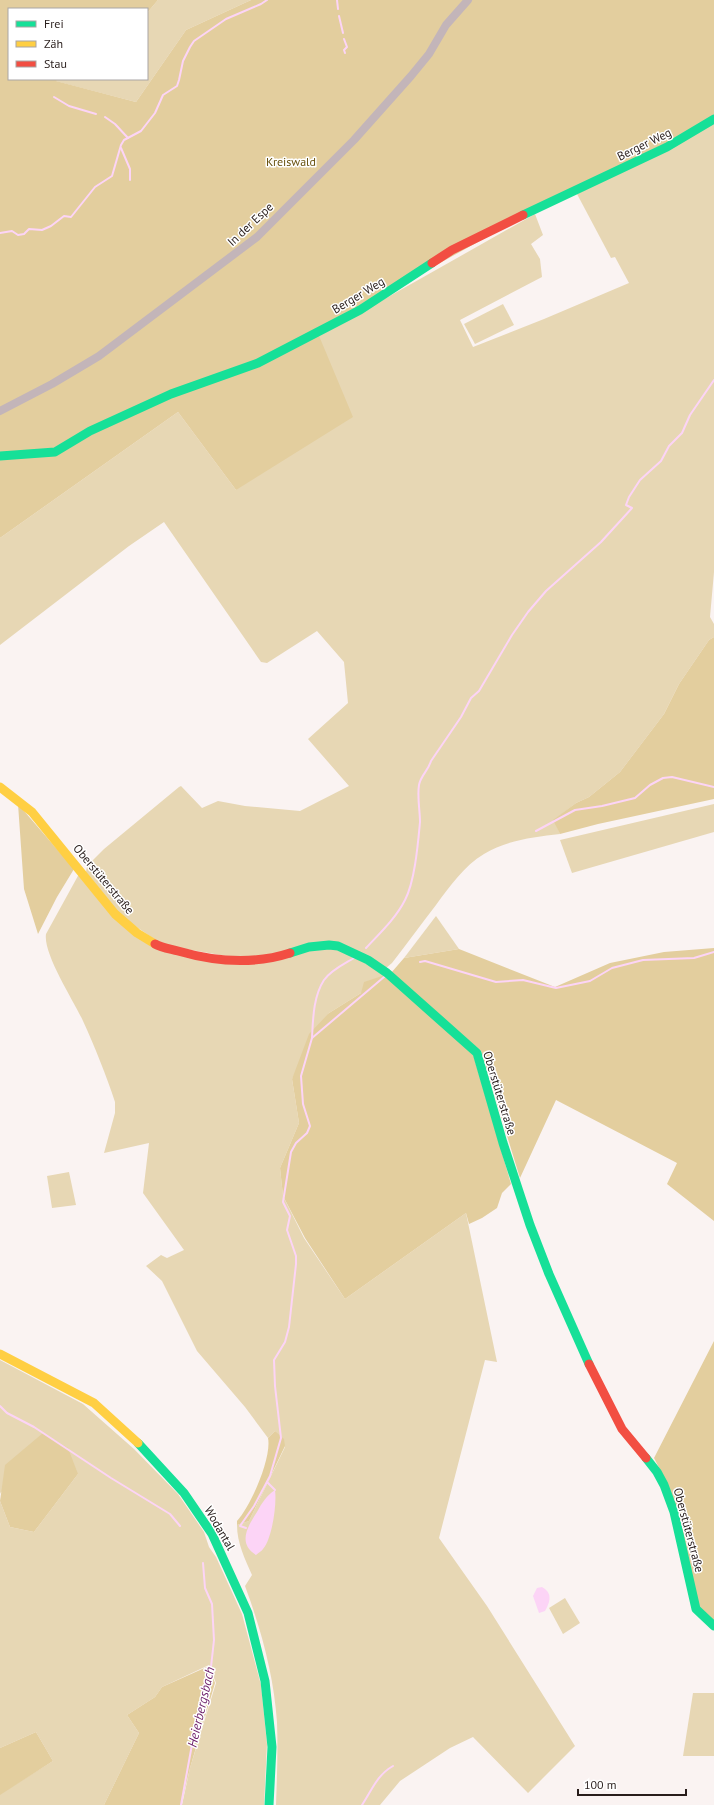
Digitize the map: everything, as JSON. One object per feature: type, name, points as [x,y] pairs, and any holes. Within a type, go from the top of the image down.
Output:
[{"type":"street","name":"In der Espe","points":[[0,411],[52,384],[100,356],[257,238],[354,140],[429,54],[446,25],[468,0]]},
{"type":"street","name":"Berger Weg","points":[[0,456],[55,452],[90,431],[172,394],[258,363],[360,310],[452,250],[667,147],[714,119]]},
{"type":"street","name":"Oberstüterstraße","points":[[0,787],[32,812],[115,914],[137,933],[158,946],[195,956],[239,962],[272,959],[309,947],[329,945],[338,946],[368,960],[387,973],[477,1053],[503,1143],[530,1225],[549,1274],[597,1381],[622,1429],[658,1472],[674,1512],[696,1609],[714,1626]]},
{"type":"street","name":"Wodantal","points":[[0,1354],[94,1403],[144,1447],[184,1493],[212,1534],[222,1553],[248,1613],[265,1681],[272,1747],[269,1805]]},
{"type":"shaded area","points":[[158,0],[251,0],[186,30],[136,102],[55,81],[148,80],[148,12]]},
{"type":"shaded area","points":[[714,122],[714,572],[710,617],[714,624],[714,637],[709,640],[679,684],[664,714],[620,772],[589,797],[576,803],[554,820],[560,834],[531,838],[502,845],[484,854],[470,864],[452,884],[392,963],[386,968],[351,949],[278,954],[243,959],[163,945],[122,917],[86,872],[87,866],[104,849],[179,787],[181,786],[202,808],[218,801],[245,806],[300,811],[349,786],[308,739],[348,703],[344,662],[317,631],[267,663],[261,662],[164,522],[129,546],[0,645],[0,538],[178,412],[236,490],[319,336],[535,214],[543,235],[531,244],[540,259],[542,277],[460,320],[473,347],[629,283],[615,257],[611,258],[577,194]]},
{"type":"shaded area","points":[[503,304],[514,325],[475,344],[464,324]]},
{"type":"shaded area","points":[[714,804],[714,832],[572,873],[560,840]]},
{"type":"shaded area","points":[[79,874],[138,938],[208,961],[330,947],[348,953],[385,975],[361,993],[329,1013],[292,1079],[299,1123],[280,1168],[283,1196],[304,1238],[345,1299],[466,1213],[497,1362],[485,1360],[439,1538],[487,1606],[575,1746],[528,1793],[473,1737],[450,1748],[400,1781],[380,1805],[276,1805],[277,1722],[273,1687],[266,1653],[245,1586],[252,1575],[240,1545],[237,1525],[249,1521],[285,1447],[275,1431],[268,1438],[245,1407],[197,1351],[162,1281],[146,1266],[161,1255],[167,1258],[184,1250],[143,1193],[149,1143],[104,1153],[115,1113],[115,1102],[92,1040],[79,1012],[60,978],[46,943],[46,934]]},
{"type":"shaded area","points":[[436,916],[459,949],[404,958]]},
{"type":"shaded area","points":[[69,1172],[76,1205],[52,1208],[47,1176]]},
{"type":"shaded area","points":[[0,1360],[83,1404],[134,1449],[178,1494],[204,1532],[209,1547],[216,1557],[242,1614],[261,1685],[267,1744],[264,1805],[182,1805],[190,1768],[216,1683],[209,1665],[162,1687],[155,1697],[127,1715],[139,1733],[104,1805],[0,1805],[0,1794],[53,1761],[36,1732],[0,1748],[0,1501],[10,1527],[34,1532],[78,1474],[1,1492],[0,1494]]},
{"type":"shaded area","points":[[275,1490],[274,1512],[269,1538],[262,1550],[256,1555],[247,1545],[246,1534],[250,1523],[263,1503]]},
{"type":"shaded area","points":[[542,1587],[548,1592],[550,1598],[545,1611],[539,1613],[533,1596],[537,1588]]},
{"type":"shaded area","points":[[565,1598],[580,1623],[563,1634],[549,1608]]},
{"type":"shaded area","points":[[693,1693],[714,1693],[714,1756],[683,1756]]},
{"type":"green space","name":"Kreiswald","points":[[0,0],[158,0],[148,12],[148,8],[8,8],[8,80],[58,80],[56,81],[136,102],[186,30],[251,0],[714,0],[714,115],[640,160],[534,211],[317,331],[353,417],[236,490],[178,412],[0,538]]},
{"type":"green space","points":[[714,637],[714,799],[598,824],[560,834],[553,820],[576,803],[589,797],[620,772],[664,714],[679,684],[709,640]]},
{"type":"green space","points":[[18,804],[74,869],[57,897],[38,934],[24,889]]},
{"type":"green space","points":[[714,948],[714,1221],[667,1184],[677,1163],[556,1100],[520,1178],[481,1051],[391,973],[404,958],[459,949],[555,987],[610,963],[664,952]]},
{"type":"green space","points":[[385,975],[473,1054],[511,1184],[502,1193],[497,1208],[482,1218],[469,1224],[466,1213],[345,1299],[305,1238],[283,1196],[280,1168],[299,1123],[292,1079],[309,1034],[329,1013],[361,993],[364,982]]},
{"type":"green space","points":[[714,1341],[714,1621],[698,1608],[667,1483],[654,1458]]},
{"type":"green space","points":[[275,1431],[284,1439],[285,1446],[249,1521],[237,1525],[237,1521],[243,1514],[254,1493],[264,1469],[267,1457],[268,1438]]},
{"type":"green space","points":[[43,1433],[68,1448],[78,1474],[34,1532],[10,1527],[0,1501],[5,1465]]},
{"type":"green space","points":[[209,1666],[215,1683],[190,1768],[181,1805],[104,1805],[139,1733],[127,1715],[155,1697],[162,1687]]},
{"type":"green space","points":[[36,1732],[53,1761],[0,1795],[0,1748]]},
{"type":"waterway","name":"Heierbergsbach","points":[[0,233],[12,231],[18,235],[24,234],[29,229],[42,230],[51,226],[64,216],[71,217],[95,187],[112,176],[121,145],[124,140],[141,131],[155,113],[163,95],[177,86],[183,61],[194,41],[226,19],[267,0]]},
{"type":"waterway","points":[[337,0],[338,9]]},
{"type":"waterway","points":[[339,16],[343,33]]},
{"type":"waterway","points":[[344,39],[347,47],[344,50],[345,53]]},
{"type":"waterway","points":[[54,97],[69,106],[96,114]]},
{"type":"waterway","points":[[105,117],[115,124],[128,138]]},
{"type":"waterway","points":[[121,148],[130,169],[130,180]]},
{"type":"waterway","points":[[366,948],[397,913],[408,892],[416,862],[420,822],[418,790],[421,778],[431,761],[461,717],[471,698],[479,691],[512,635],[528,612],[546,591],[601,542],[632,508],[626,505],[629,497],[640,480],[661,461],[669,446],[682,433],[690,415],[714,380]]},
{"type":"waterway","points":[[536,831],[575,810],[602,806],[635,798],[650,785],[663,778],[672,777],[714,787]]},
{"type":"waterway","points":[[420,962],[425,961],[496,982],[523,980],[556,988],[590,981],[612,968],[643,960],[694,958],[714,952]]},
{"type":"waterway","points":[[312,1038],[314,1009],[320,987],[330,973],[354,958]]},
{"type":"waterway","points":[[246,1528],[240,1526],[254,1506],[270,1476],[281,1438],[275,1386],[274,1360],[285,1342],[289,1327],[296,1264],[296,1256],[287,1230],[290,1216],[283,1202],[291,1152],[296,1143],[307,1133],[310,1126],[303,1104],[301,1076],[312,1038],[384,977]]},
{"type":"waterway","name":"Heierbergsbach","points":[[0,1406],[7,1413],[34,1427],[111,1478],[170,1514],[180,1526]]},
{"type":"waterway","points":[[267,1482],[275,1490]]},
{"type":"waterway","name":"Heierbergsbach","points":[[181,1805],[195,1728],[209,1685],[214,1640],[212,1604],[205,1588],[203,1563]]},
{"type":"waterway","points":[[362,1805],[375,1783],[387,1770],[393,1766]]},
{"type":"traffic: fast","points":[[523,215],[667,147],[714,119]]},
{"type":"traffic: fast","points":[[0,456],[55,452],[90,431],[171,394],[258,363],[360,310],[432,263]]},
{"type":"traffic: fast","points":[[290,953],[309,947],[329,945],[338,946],[368,960],[387,973],[477,1053],[503,1143],[530,1225],[549,1274],[589,1364]]},
{"type":"traffic: fast","points":[[138,1443],[184,1493],[212,1534],[248,1613],[265,1681],[272,1747],[269,1805]]},
{"type":"traffic: fast","points":[[646,1458],[657,1472],[664,1485],[674,1512],[696,1609],[714,1626]]},
{"type":"traffic: slow","points":[[0,787],[32,812],[115,914],[137,933],[155,944]]},
{"type":"traffic: slow","points":[[0,1354],[94,1403],[138,1443]]},
{"type":"traffic: jam","points":[[432,263],[452,250],[523,215]]},
{"type":"traffic: jam","points":[[155,944],[192,955],[234,961],[248,961],[276,957],[290,953]]},
{"type":"traffic: jam","points":[[589,1364],[622,1429],[646,1458]]}]
